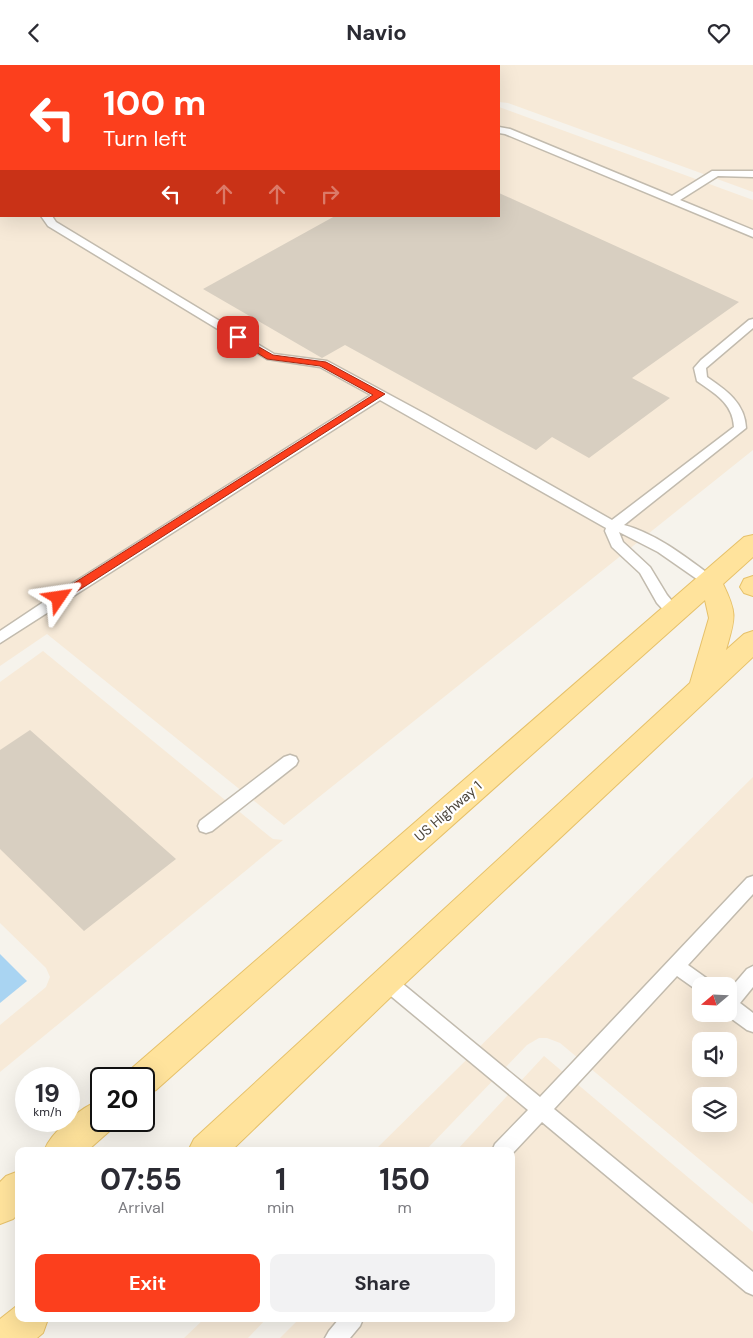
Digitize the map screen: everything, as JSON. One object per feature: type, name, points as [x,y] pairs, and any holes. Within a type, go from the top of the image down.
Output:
[{"type":"main road","name":"US Highway 1","points":[[155,1069],[753,543]]},
{"type":"main road","points":[[702,688],[722,618],[718,600],[709,581]]},
{"type":"main road","points":[[210,1147],[386,981],[753,641]]},
{"type":"main road","points":[[67,1147],[90,1127]]},
{"type":"main road","points":[[0,1206],[15,1193]]},
{"type":"main road","points":[[8,1338],[26,1322]]},
{"type":"lane","points":[[500,130],[507,131],[753,234]]},
{"type":"lane","points":[[673,201],[716,173],[753,174]]},
{"type":"lane","points":[[47,217],[52,224],[271,357],[322,364],[380,394],[612,526],[629,530],[678,558],[709,581]]},
{"type":"lane","points":[[612,526],[740,428],[741,417],[738,409],[727,396],[701,378],[700,368],[753,322]]},
{"type":"lane","points":[[0,638],[59,598],[380,394]]},
{"type":"lane","points":[[612,526],[617,544],[645,570],[662,599],[674,612]]},
{"type":"lane","points":[[206,826],[290,761]]},
{"type":"lane","points":[[506,1147],[753,883]]},
{"type":"lane","points":[[675,965],[692,978]]},
{"type":"lane","points":[[738,993],[753,973]]},
{"type":"lane","points":[[386,981],[753,1285]]},
{"type":"lane","points":[[738,1012],[753,1025]]},
{"type":"lane","points":[[336,1338],[350,1322]]},
{"type":"shaded area","points":[[500,65],[753,65],[753,192],[508,103],[500,102]]},
{"type":"shaded area","points":[[500,107],[753,200],[753,450],[284,825],[47,634],[0,666],[0,217],[500,217]]},
{"type":"shaded area","points":[[43,651],[269,836],[273,839],[283,840],[0,1072],[0,1025],[46,987],[50,977],[46,968],[0,923],[0,682]]},
{"type":"shaded area","points":[[753,777],[753,1204],[560,1043],[547,1038],[539,1038],[527,1045],[429,1147],[378,1147]]},
{"type":"shaded area","points":[[544,1056],[753,1232],[753,1338],[280,1338],[296,1322],[515,1322],[515,1147],[460,1147]]},
{"type":"shaded area","points":[[201,1322],[263,1322],[248,1338],[184,1338]]},
{"type":"water","points":[[0,954],[27,981],[0,1003]]},
{"type":"building","points":[[500,193],[739,302],[632,378],[670,398],[589,458],[552,437],[536,450],[345,345],[322,358],[203,289],[333,217],[500,217]]},
{"type":"building","points":[[30,730],[176,859],[84,931],[0,849],[0,750]]},
{"type":"route","points":[[59,598],[380,394],[322,364],[271,357],[238,337]]}]
